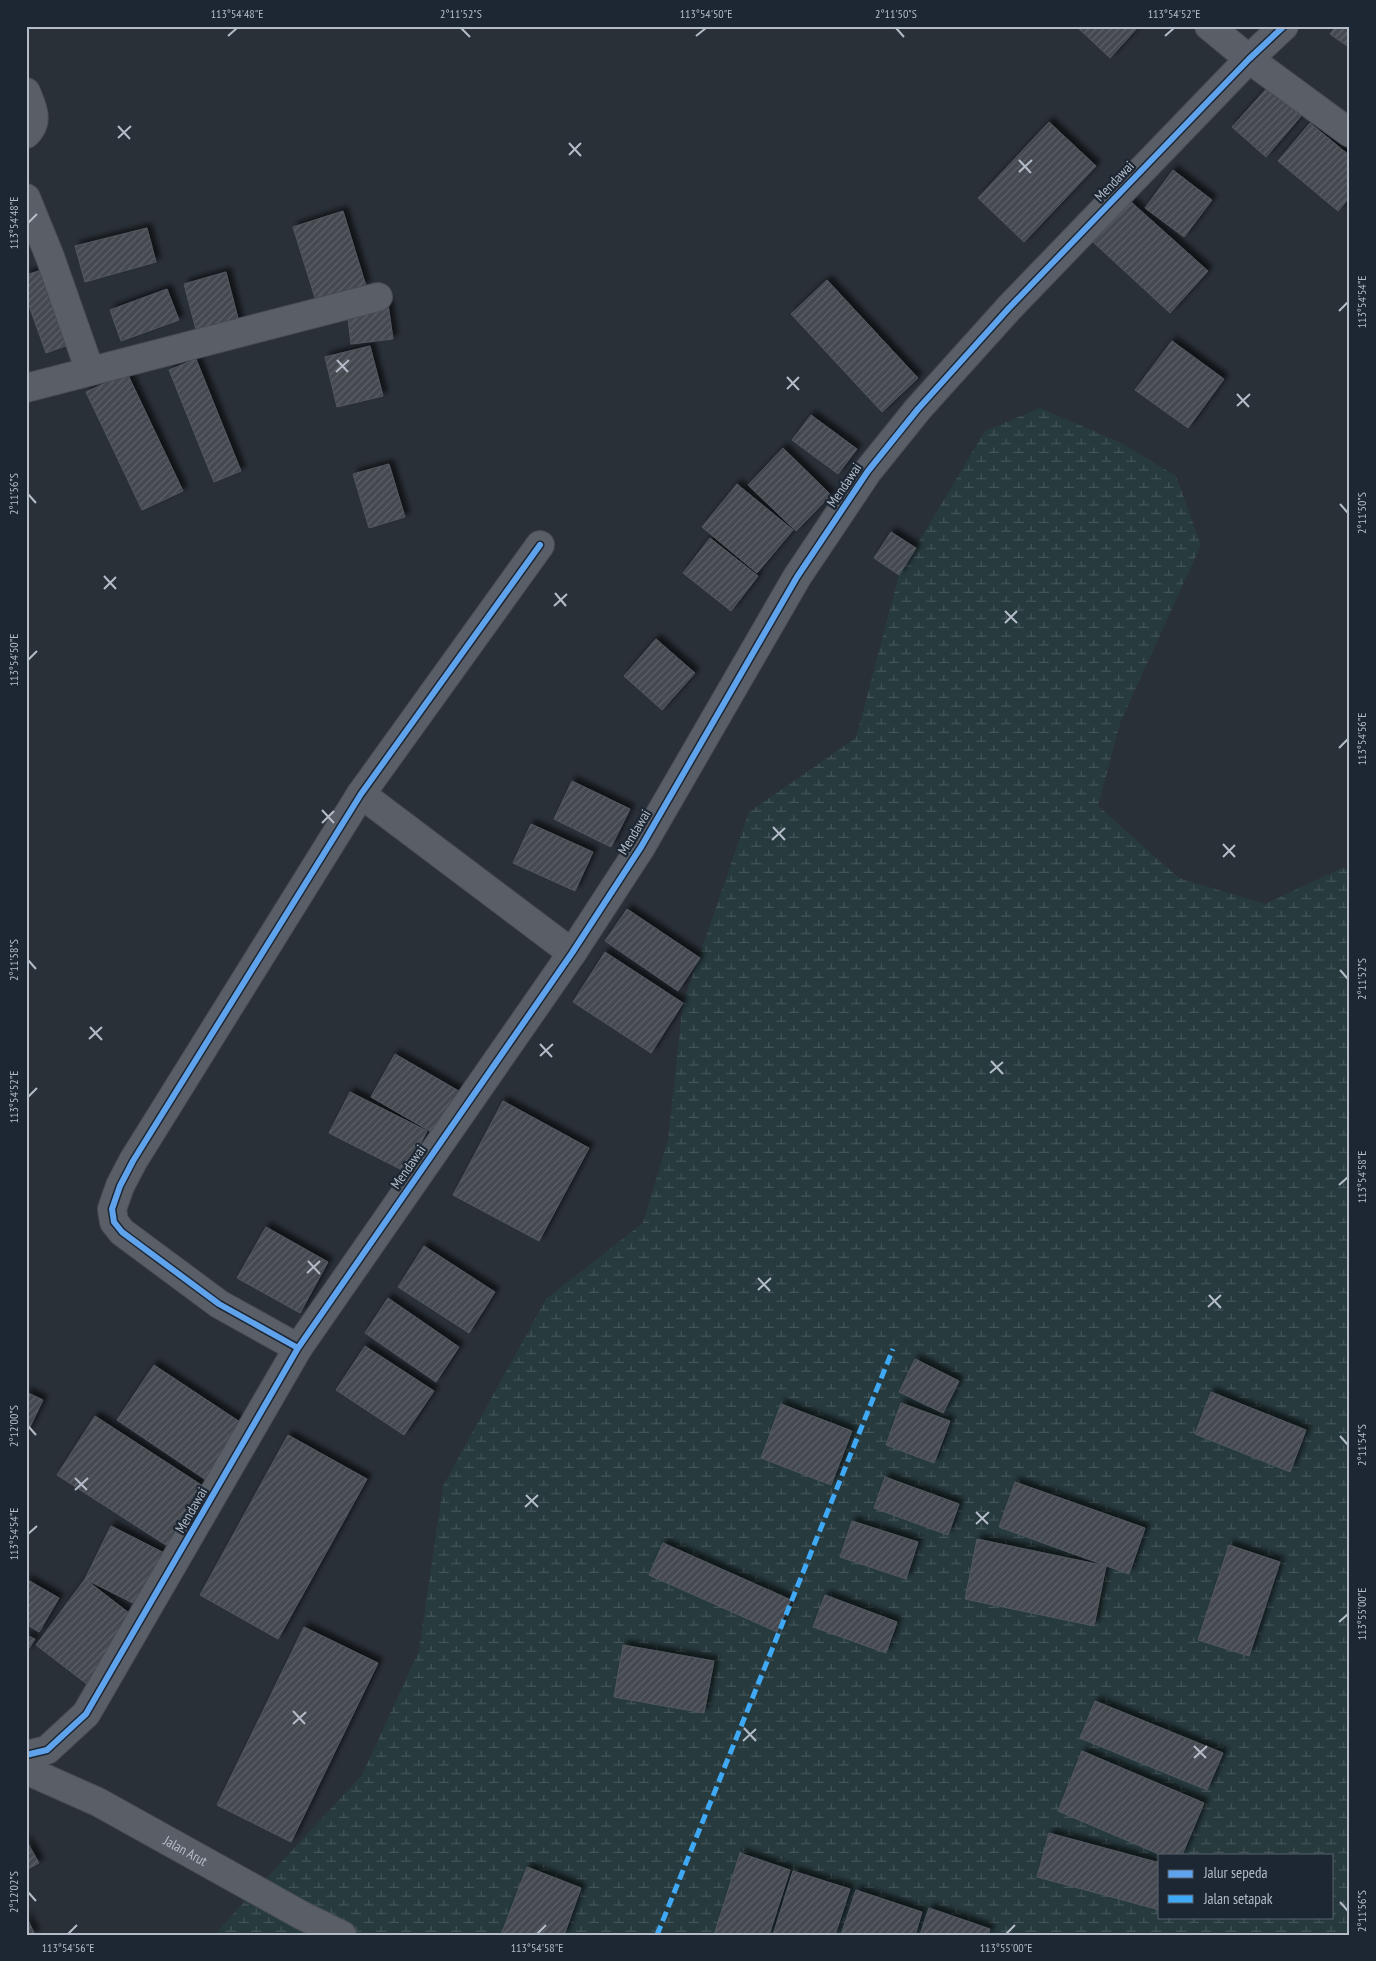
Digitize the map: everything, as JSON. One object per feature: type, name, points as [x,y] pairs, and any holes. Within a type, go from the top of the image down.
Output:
[{"type":"street","points":[[1209,26],[1249,59],[1350,133]]},
{"type":"street","name":"Mendawai","points":[[26,1755],[47,1750],[86,1714],[298,1348],[572,953],[641,847],[797,577],[868,471],[908,421],[1009,308],[1249,59],[1284,26]]},
{"type":"street","points":[[26,92],[34,113],[33,123],[26,134]]},
{"type":"street","points":[[26,198],[50,257],[90,372]]},
{"type":"street","points":[[26,388],[378,297]]},
{"type":"street","points":[[298,1348],[218,1304],[122,1232],[114,1222],[112,1210],[120,1186],[133,1161],[361,794],[540,545]]},
{"type":"street","points":[[361,794],[572,953]]},
{"type":"street","name":"Jalan Arut","points":[[26,1770],[98,1802],[303,1916],[342,1935]]},
{"type":"green space","points":[[1040,408],[1121,443],[1176,476],[1201,545],[1120,723],[1098,806],[1179,878],[1265,904],[1342,868],[1350,870],[1350,1935],[214,1935],[362,1775],[419,1651],[443,1486],[546,1299],[643,1223],[668,1140],[683,1003],[749,812],[856,738],[899,575],[985,431]]},
{"type":"building","points":[[1076,26],[1139,26],[1110,58]]},
{"type":"building","points":[[1336,26],[1350,26],[1350,48],[1330,34]]},
{"type":"building","points":[[1268,87],[1301,116],[1266,157],[1232,127]]},
{"type":"building","points":[[1049,122],[1096,166],[1024,242],[978,198]]},
{"type":"building","points":[[1310,123],[1350,156],[1350,197],[1338,211],[1278,161]]},
{"type":"building","points":[[1173,170],[1212,200],[1184,237],[1145,208]]},
{"type":"building","points":[[1130,201],[1208,271],[1170,313],[1093,242]]},
{"type":"building","points":[[343,211],[366,286],[316,301],[293,227]]},
{"type":"building","points":[[147,228],[156,262],[85,282],[75,246]]},
{"type":"building","points":[[45,269],[71,344],[46,353],[26,297],[26,275]]},
{"type":"building","points":[[226,272],[240,326],[198,337],[184,284]]},
{"type":"building","points":[[827,280],[918,378],[882,412],[791,314]]},
{"type":"building","points":[[167,289],[179,320],[121,341],[110,310]]},
{"type":"building","points":[[388,304],[393,339],[351,344],[347,309]]},
{"type":"building","points":[[1172,341],[1224,379],[1188,428],[1135,390]]},
{"type":"building","points":[[370,346],[383,396],[337,407],[325,357]]},
{"type":"building","points":[[196,359],[241,471],[214,482],[169,370]]},
{"type":"building","points":[[127,373],[183,491],[142,510],[86,392]]},
{"type":"building","points":[[811,415],[857,449],[838,474],[792,440]]},
{"type":"building","points":[[783,448],[831,495],[796,531],[748,485]]},
{"type":"building","points":[[389,464],[405,517],[369,528],[353,474]]},
{"type":"building","points":[[737,484],[793,530],[757,573],[702,527]]},
{"type":"building","points":[[891,532],[916,548],[899,575],[874,558]]},
{"type":"building","points":[[710,538],[758,576],[731,611],[683,573]]},
{"type":"building","points":[[656,639],[695,673],[662,710],[624,676]]},
{"type":"building","points":[[572,781],[630,809],[611,847],[554,819]]},
{"type":"building","points":[[531,824],[593,852],[575,891],[513,863]]},
{"type":"building","points":[[627,909],[700,958],[678,991],[605,941]]},
{"type":"building","points":[[605,952],[683,1003],[651,1053],[573,1002]]},
{"type":"building","points":[[395,1054],[464,1094],[440,1137],[371,1097]]},
{"type":"building","points":[[350,1092],[427,1131],[406,1172],[329,1133]]},
{"type":"building","points":[[503,1101],[589,1148],[539,1241],[453,1195]]},
{"type":"building","points":[[266,1227],[328,1262],[300,1313],[237,1278]]},
{"type":"building","points":[[424,1246],[495,1292],[469,1333],[398,1287]]},
{"type":"building","points":[[388,1298],[459,1347],[436,1382],[365,1333]]},
{"type":"building","points":[[365,1346],[434,1391],[404,1435],[336,1390]]},
{"type":"building","points":[[915,1359],[959,1381],[943,1413],[899,1392]]},
{"type":"building","points":[[154,1365],[243,1424],[206,1480],[117,1420]]},
{"type":"building","points":[[26,1392],[43,1400],[26,1435]]},
{"type":"building","points":[[1211,1392],[1306,1430],[1290,1472],[1195,1434]]},
{"type":"building","points":[[901,1403],[950,1421],[934,1463],[886,1445]]},
{"type":"building","points":[[781,1404],[852,1431],[831,1485],[761,1458]]},
{"type":"building","points":[[95,1416],[206,1488],[169,1547],[57,1475]]},
{"type":"building","points":[[288,1435],[367,1479],[278,1639],[200,1595]]},
{"type":"building","points":[[885,1477],[959,1504],[948,1535],[874,1508]]},
{"type":"building","points":[[1015,1482],[1145,1528],[1129,1574],[999,1527]]},
{"type":"building","points":[[852,1521],[918,1542],[906,1579],[840,1557]]},
{"type":"building","points":[[111,1526],[180,1561],[155,1614],[85,1579]]},
{"type":"building","points":[[977,1539],[1106,1566],[1094,1626],[965,1599]]},
{"type":"building","points":[[663,1543],[791,1600],[777,1632],[649,1575]]},
{"type":"building","points":[[1229,1545],[1280,1562],[1249,1656],[1198,1640]]},
{"type":"building","points":[[26,1579],[59,1598],[39,1632],[26,1624]]},
{"type":"building","points":[[85,1579],[142,1623],[92,1688],[36,1645]]},
{"type":"building","points":[[825,1595],[897,1622],[886,1653],[813,1627]]},
{"type":"building","points":[[304,1627],[378,1663],[291,1842],[217,1805]]},
{"type":"building","points":[[26,1635],[35,1639],[26,1653]]},
{"type":"building","points":[[623,1645],[714,1661],[704,1713],[614,1697]]},
{"type":"building","points":[[1095,1701],[1223,1753],[1207,1790],[1080,1738]]},
{"type":"building","points":[[1082,1751],[1204,1803],[1182,1854],[1159,1854],[1058,1811]]},
{"type":"building","points":[[1049,1833],[1158,1862],[1158,1909],[1037,1877]]},
{"type":"building","points":[[26,1840],[39,1863],[26,1870]]},
{"type":"building","points":[[740,1853],[790,1870],[769,1935],[714,1935]]},
{"type":"building","points":[[527,1867],[581,1888],[564,1935],[501,1935]]},
{"type":"building","points":[[793,1871],[850,1889],[835,1935],[773,1935]]},
{"type":"building","points":[[856,1890],[922,1912],[915,1935],[841,1935]]},
{"type":"building","points":[[929,1908],[990,1929],[988,1935],[920,1935]]},
{"type":"building","points":[[26,1916],[35,1935],[26,1935]]},
{"type":"marked path","points":[[657,1935],[893,1349]]},
{"type":"cycle path","points":[[26,1755],[47,1750],[86,1714],[298,1348],[572,953],[641,847],[797,577],[868,471],[918,409],[1009,308],[1249,59],[1284,26]]},
{"type":"cycle path","points":[[298,1348],[219,1304],[122,1232],[114,1222],[112,1209],[120,1186],[133,1161],[361,794],[540,545]]}]
